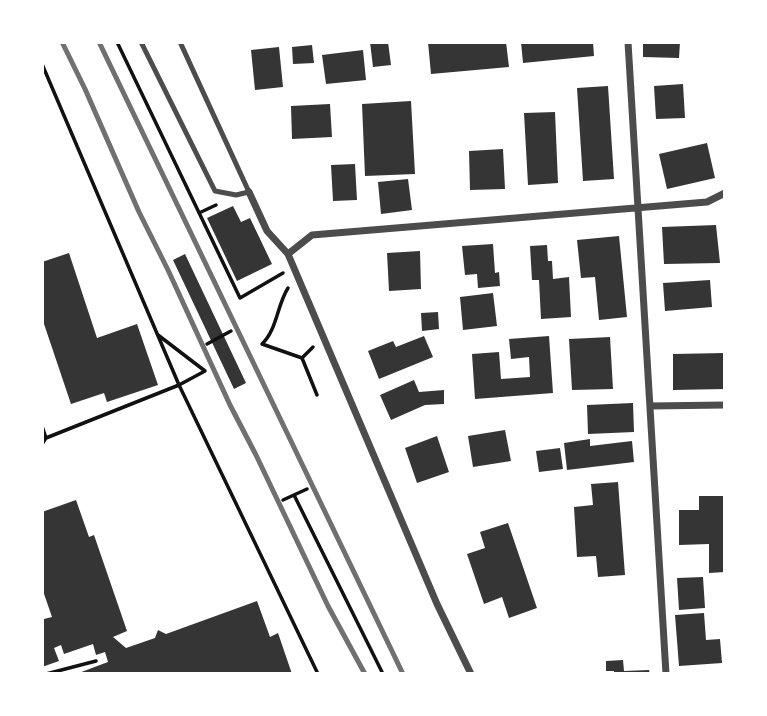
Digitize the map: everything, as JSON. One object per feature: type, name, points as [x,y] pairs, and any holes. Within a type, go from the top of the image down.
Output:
[{"type":"street","points":[[628,42],[666,674]]},
{"type":"street","points":[[249,192],[267,231],[288,254],[437,604],[471,674]]},
{"type":"street","points":[[288,254],[312,235],[707,201],[725,193]]},
{"type":"street","points":[[650,407],[725,404]]},
{"type":"lane","points":[[141,42],[215,191],[236,195],[249,192],[180,42]]},
{"type":"path","points":[[117,42],[240,298],[293,267]]},
{"type":"path","points":[[42,64],[179,385],[318,674]]},
{"type":"path","points":[[284,295],[269,338],[262,344],[302,358],[317,395]]},
{"type":"path","points":[[207,344],[230,331]]},
{"type":"path","points":[[44,437],[179,385],[205,371],[157,334]]},
{"type":"path","points":[[42,426],[42,444]]},
{"type":"path","points":[[283,500],[307,489]]},
{"type":"path","points":[[294,495],[383,674]]},
{"type":"path","points":[[46,674],[96,661]]},
{"type":"building","points":[[370,42],[388,42],[391,65],[373,67]]},
{"type":"building","points":[[428,42],[506,42],[509,67],[431,74]]},
{"type":"building","points":[[521,42],[593,42],[594,56],[523,63]]},
{"type":"building","points":[[643,42],[680,42],[679,58],[643,57]]},
{"type":"building","points":[[312,45],[314,63],[293,64],[292,47]]},
{"type":"building","points":[[279,47],[283,87],[255,90],[251,50]]},
{"type":"building","points":[[363,50],[366,80],[326,84],[322,55]]},
{"type":"building","points":[[683,84],[685,118],[656,119],[654,86]]},
{"type":"building","points":[[608,86],[614,179],[583,181],[577,88]]},
{"type":"building","points":[[411,101],[415,174],[365,176],[362,104]]},
{"type":"building","points":[[330,104],[332,137],[292,139],[291,106]]},
{"type":"building","points":[[555,112],[558,183],[528,185],[524,113]]},
{"type":"building","points":[[707,143],[715,178],[667,189],[659,154]]},
{"type":"building","points":[[503,149],[505,189],[470,190],[469,151]]},
{"type":"building","points":[[355,164],[357,200],[333,201],[331,165]]},
{"type":"building","points":[[408,179],[412,210],[381,214],[378,182]]},
{"type":"building","points":[[233,206],[241,222],[250,218],[272,264],[237,281],[207,218]]},
{"type":"building","points":[[716,225],[720,263],[664,264],[662,227]]},
{"type":"building","points":[[619,236],[627,317],[599,320],[595,277],[581,278],[577,240]]},
{"type":"building","points":[[493,244],[495,273],[499,272],[500,286],[478,288],[477,274],[465,275],[462,246]]},
{"type":"building","points":[[547,245],[548,261],[552,261],[553,279],[569,277],[571,317],[541,319],[539,280],[532,280],[530,246]]},
{"type":"building","points":[[420,251],[421,289],[389,291],[387,253]]},
{"type":"building","points":[[69,253],[97,338],[137,324],[158,385],[107,402],[104,393],[71,404],[42,318],[42,262]]},
{"type":"building","points":[[185,254],[246,383],[234,389],[173,260]]},
{"type":"building","points":[[710,280],[712,307],[665,311],[663,283]]},
{"type":"building","points":[[493,293],[497,326],[463,330],[460,297]]},
{"type":"building","points":[[438,312],[439,329],[422,331],[421,313]]},
{"type":"building","points":[[424,336],[433,357],[379,379],[368,351],[393,341],[396,347]]},
{"type":"building","points":[[549,336],[553,393],[475,399],[472,354],[499,352],[501,379],[530,377],[529,357],[511,359],[509,339]]},
{"type":"building","points":[[610,337],[613,389],[572,390],[569,339]]},
{"type":"building","points":[[725,353],[725,389],[673,390],[673,354]]},
{"type":"building","points":[[414,380],[419,392],[444,390],[444,404],[425,405],[391,420],[380,395]]},
{"type":"building","points":[[633,403],[634,432],[588,434],[587,405]]},
{"type":"building","points":[[505,430],[511,461],[473,467],[468,436]]},
{"type":"building","points":[[437,436],[449,472],[417,483],[405,448]]},
{"type":"building","points":[[590,439],[590,446],[632,441],[634,462],[567,470],[564,443]]},
{"type":"building","points":[[560,448],[563,469],[539,472],[536,451]]},
{"type":"building","points":[[618,482],[625,575],[598,577],[596,556],[577,557],[574,507],[593,505],[591,484]]},
{"type":"building","points":[[699,496],[724,496],[725,572],[709,573],[709,544],[679,545],[679,510],[699,510]]},
{"type":"building","points":[[76,500],[89,537],[94,535],[127,631],[113,637],[126,648],[155,638],[158,630],[166,634],[257,601],[270,637],[278,633],[292,674],[76,674],[108,662],[105,652],[96,655],[93,644],[64,654],[61,645],[54,648],[59,661],[42,667],[42,614],[44,619],[52,617],[42,588],[42,512]]},
{"type":"building","points":[[508,523],[537,608],[509,618],[502,597],[484,604],[467,554],[485,548],[480,532]]},
{"type":"building","points":[[703,577],[705,608],[679,610],[677,578]]},
{"type":"building","points":[[704,613],[706,640],[720,639],[722,663],[679,666],[675,615]]},
{"type":"building","points":[[623,660],[624,671],[649,670],[650,674],[614,674],[614,671],[606,671],[606,661]]},
{"type":"railway","points":[[62,42],[230,405],[328,606],[365,674]]},
{"type":"railway","points":[[99,42],[403,674]]}]
